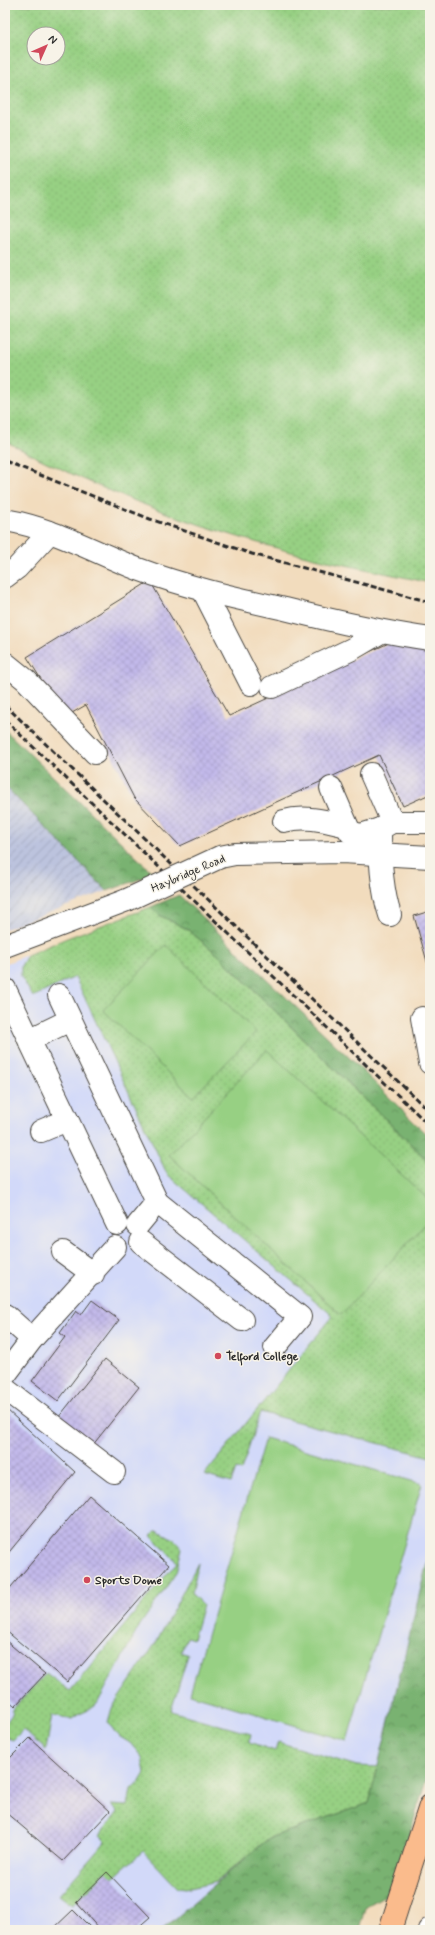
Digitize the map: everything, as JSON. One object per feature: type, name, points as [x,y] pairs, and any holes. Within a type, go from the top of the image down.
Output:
[{"type":"main road","points":[[390,1930],[430,1806]]},
{"type":"street","points":[[5,520],[26,523],[77,542],[138,569],[203,590],[381,632],[430,639]]},
{"type":"street","points":[[5,577],[17,568],[50,532]]},
{"type":"street","points":[[203,590],[262,686],[352,648],[381,632]]},
{"type":"street","points":[[5,663],[26,680],[95,753]]},
{"type":"street","points":[[371,774],[386,825],[380,853],[386,902],[390,915]]},
{"type":"street","points":[[331,788],[350,832],[361,835],[386,825],[430,822]]},
{"type":"street","points":[[284,821],[296,817],[347,826]]},
{"type":"street","name":"Haybridge Road","points":[[5,946],[127,900],[220,857],[235,854],[308,852],[380,853],[430,857]]},
{"type":"street","points":[[5,990],[66,1120],[132,1231],[242,1320]]},
{"type":"street","points":[[59,995],[157,1202],[300,1317],[275,1347]]},
{"type":"street","points":[[422,1018],[430,1064]]},
{"type":"street","points":[[29,1040],[70,1020]]},
{"type":"street","points":[[41,1131],[66,1120]]},
{"type":"street","points":[[5,1375],[32,1339],[93,1274],[115,1247],[111,1240],[111,1235],[132,1231],[157,1202]]},
{"type":"street","points":[[62,1252],[93,1274]]},
{"type":"street","points":[[5,1316],[32,1339]]},
{"type":"street","points":[[5,1389],[114,1472]]},
{"type":"shaded area","points":[[5,786],[107,891],[5,929]]},
{"type":"shaded area","name":"Telford College","points":[[151,907],[430,1163],[430,1550],[369,1803],[269,1838],[162,1930],[5,1930],[5,964],[67,938]]},
{"type":"green space","points":[[5,5],[430,5],[430,583],[292,552],[204,526],[136,502],[5,441]]},
{"type":"green space","points":[[5,730],[154,874],[107,891],[5,786]]},
{"type":"green space","points":[[179,895],[359,1067],[430,1138],[430,1163],[217,954],[187,929],[159,915],[151,907]]},
{"type":"green space","points":[[151,907],[159,915],[187,929],[217,954],[430,1163],[430,1457],[260,1412],[241,1471],[236,1469],[231,1483],[204,1475],[333,1316],[167,1174],[75,977],[33,997],[21,976],[21,966],[27,955],[67,938]]},
{"type":"green space","points":[[166,945],[256,1032],[193,1097],[103,1010]]},
{"type":"green space","points":[[267,1050],[430,1201],[430,1219],[341,1315],[169,1155]]},
{"type":"green space","points":[[265,1438],[422,1484],[347,1741],[190,1694]]},
{"type":"green space","points":[[157,1530],[174,1539],[182,1548],[176,1573],[140,1625],[97,1704],[91,1709],[72,1719],[52,1715],[46,1750],[23,1730],[13,1740],[5,1737],[5,1724],[13,1713],[11,1711],[45,1674],[46,1673],[70,1691],[177,1562],[151,1536]]},
{"type":"green space","points":[[430,1550],[430,1767],[392,1892],[365,1908],[359,1930],[162,1930],[269,1838],[369,1803]]},
{"type":"green space","points":[[198,1563],[192,1594],[203,1605],[193,1639],[187,1637],[181,1652],[188,1655],[171,1711],[251,1734],[249,1742],[275,1751],[278,1742],[357,1766],[378,1767],[369,1803],[269,1838],[216,1882],[186,1889],[178,1888],[143,1851],[113,1878],[106,1872],[72,1905],[59,1895],[105,1842],[99,1836],[118,1812],[111,1805],[128,1806],[131,1789],[139,1783],[145,1773],[142,1757],[130,1743],[117,1735],[108,1722],[112,1708],[157,1641]]},
{"type":"building","points":[[150,581],[229,716],[391,642],[430,649],[430,794],[403,806],[379,755],[180,846],[134,798],[86,705],[65,717],[27,657]]},
{"type":"building","points":[[430,911],[430,972],[414,916]]},
{"type":"building","points":[[92,1300],[119,1320],[58,1401],[32,1381],[65,1337],[60,1333],[76,1311],[81,1315]]},
{"type":"building","points":[[105,1359],[139,1387],[92,1446],[58,1418]]},
{"type":"building","points":[[7,1410],[75,1472],[5,1557],[5,1412]]},
{"type":"building","name":"Sports Dome","points":[[89,1495],[169,1565],[67,1682],[5,1630],[5,1594]]},
{"type":"building","points":[[5,1640],[45,1674],[15,1706],[5,1697]]},
{"type":"building","points":[[30,1738],[110,1811],[63,1861],[5,1812],[5,1763]]},
{"type":"building","points":[[107,1872],[150,1917],[135,1930],[101,1930],[76,1902]]},
{"type":"building","points":[[73,1910],[93,1930],[52,1930]]},
{"type":"railway","points":[[5,461],[150,519],[252,554],[430,602]]},
{"type":"railway","points":[[5,705],[430,1112]]},
{"type":"railway","points":[[5,720],[430,1126]]},
{"type":"place","name":"Telford College","points":[[218,1356]]},
{"type":"place","name":"Sports Dome","points":[[87,1580]]}]
